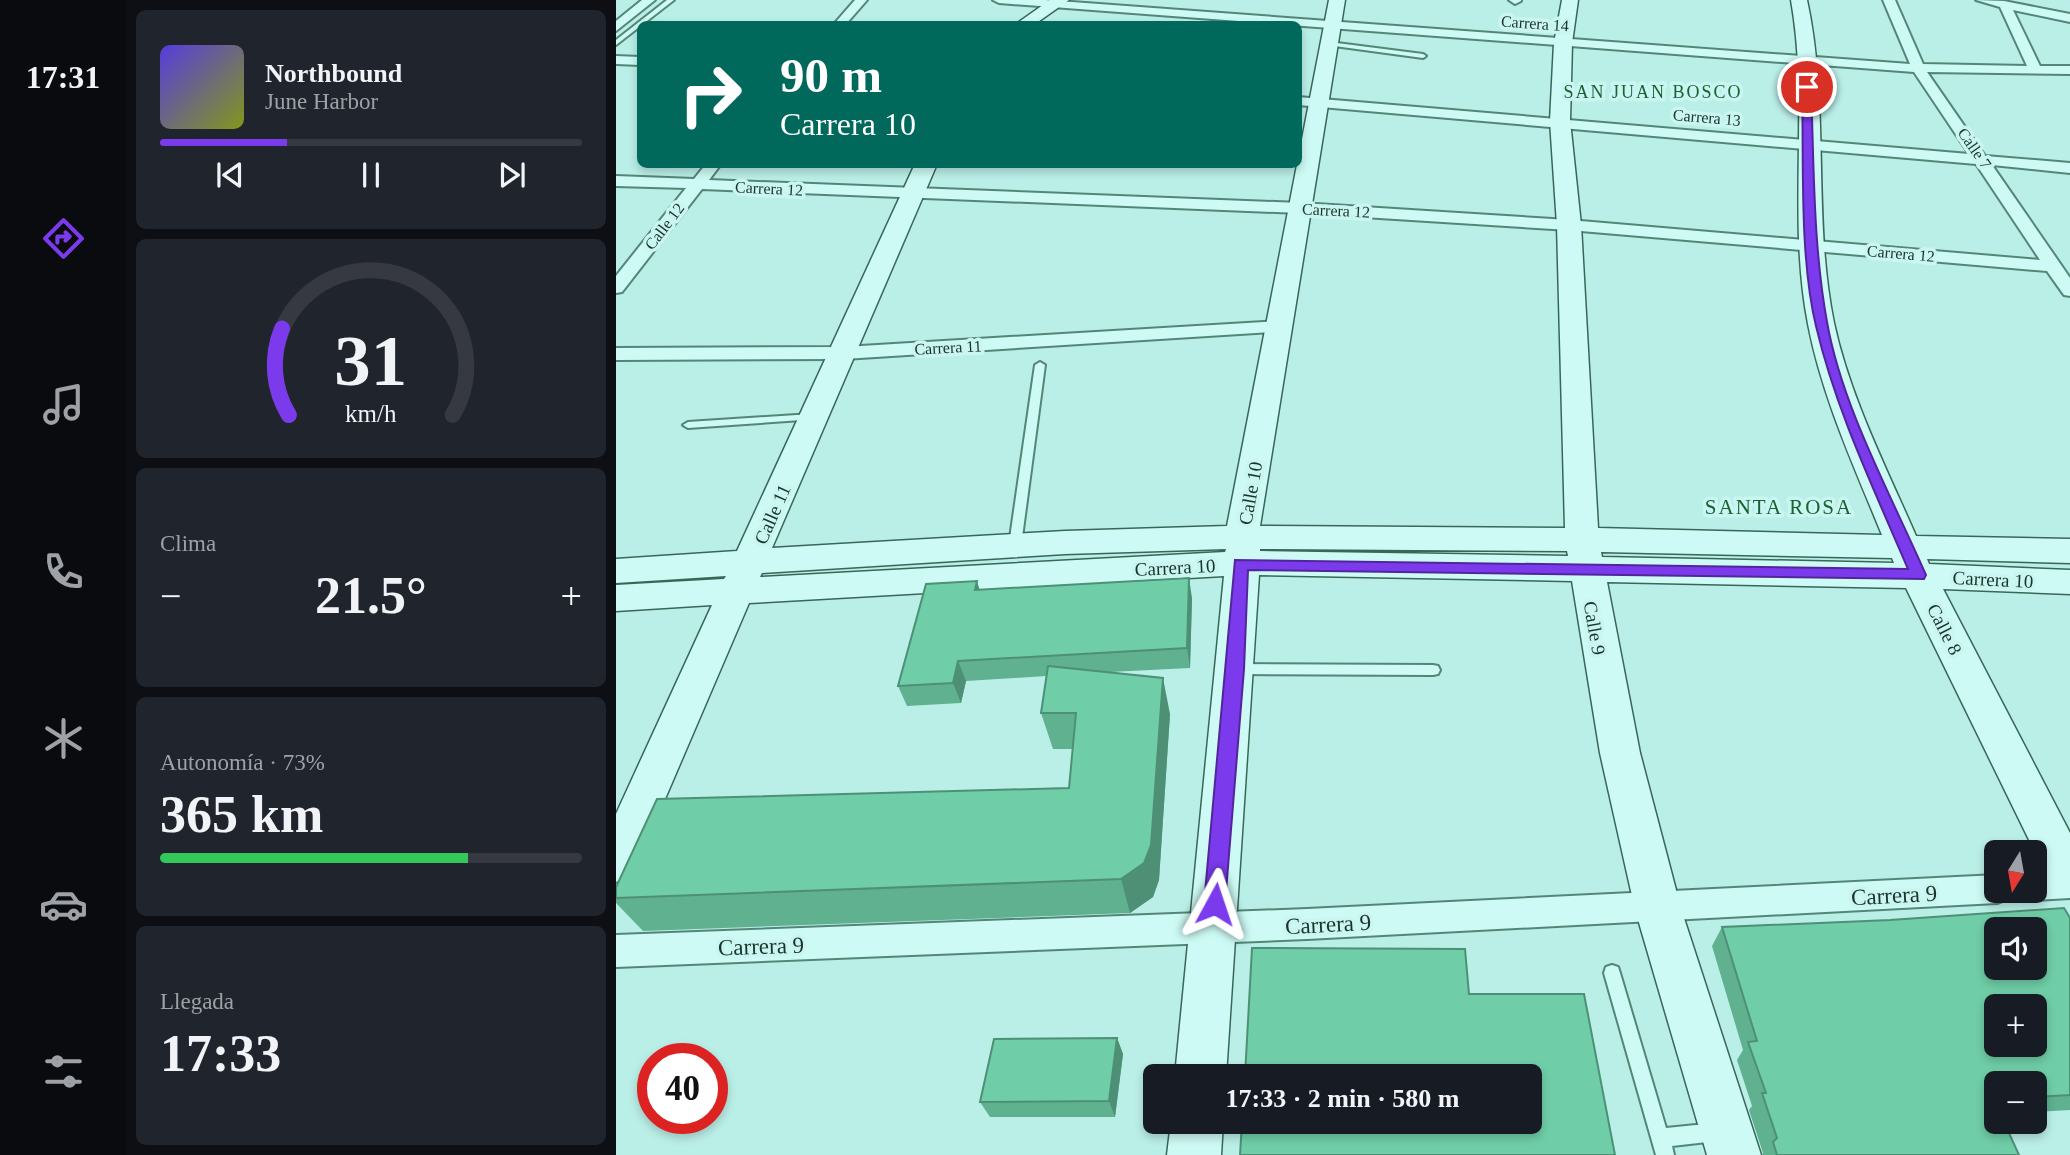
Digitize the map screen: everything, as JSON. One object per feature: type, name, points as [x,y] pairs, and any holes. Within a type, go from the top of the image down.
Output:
[{"type":"main road","name":"Calle 10","points":[[1202,1064],[1236,669],[1241,551],[1300,208],[1309,102],[1329,44],[1337,0]]},
{"type":"main road","name":"Calle 9","points":[[1570,0],[1563,43],[1560,121],[1569,225],[1583,554],[1619,753],[1658,909],[1730,1143]]},
{"type":"main road","name":"Calle 8","points":[[1798,0],[1806,35],[1812,246],[1821,323],[1843,401],[1911,561],[2070,877]]},
{"type":"main road","points":[[1029,21],[1058,2]]},
{"type":"main road","name":"Calle 11","points":[[616,862],[924,168]]},
{"type":"main road","name":"Carrera 10","points":[[616,598],[744,577],[1015,545],[1911,561],[2070,551]]},
{"type":"main road","name":"Carrera 10","points":[[616,571],[744,577],[1241,551]]},
{"type":"main road","name":"Carrera 10","points":[[1911,561],[2070,582]]},
{"type":"main road","points":[[1194,1155],[1196,1134]]},
{"type":"street","points":[[616,27],[649,0]]},
{"type":"street","points":[[843,21],[861,0]]},
{"type":"street","name":"Carrera 14","points":[[999,0],[1058,2],[1285,21]]},
{"type":"street","name":"Calle 7","points":[[1889,0],[1918,68],[1983,159],[2070,291]]},
{"type":"street","points":[[1982,0],[2070,18]]},
{"type":"street","points":[[2004,4],[2035,69]]},
{"type":"street","name":"Carrera 14","points":[[1302,22],[1918,68],[2070,70]]},
{"type":"street","points":[[616,60],[637,61]]},
{"type":"street","name":"Carrera 13","points":[[1309,102],[1560,121],[2070,168]]},
{"type":"street","name":"Calle 12","points":[[616,288],[710,168]]},
{"type":"street","name":"Carrera 12","points":[[616,181],[914,195],[1300,208],[1569,225],[2053,266]]},
{"type":"street","name":"Carrera 11","points":[[616,354],[844,353],[1279,327]]},
{"type":"street","points":[[2048,885],[2070,884]]},
{"type":"street","name":"Carrera 9","points":[[616,951],[1213,930],[1658,909],[1984,890]]},
{"type":"lane","points":[[644,21],[671,0]]},
{"type":"lane","points":[[616,43],[637,27]]},
{"type":"lane","points":[[1329,44],[1423,56]]},
{"type":"lane","points":[[1015,545],[1040,365]]},
{"type":"lane","points":[[688,425],[816,417]]},
{"type":"lane","points":[[1236,669],[1433,670]]},
{"type":"lane","points":[[1612,973],[1663,1147],[1730,1143]]},
{"type":"building","points":[[1189,578],[1187,648],[958,661],[953,683],[898,686],[926,584],[977,581],[975,590]]},
{"type":"building","points":[[1048,666],[1163,678],[1151,845],[1144,863],[1121,879],[616,898],[616,887],[657,799],[1069,788],[1076,713],[1041,713]]},
{"type":"building","points":[[2064,908],[2070,918],[2070,1095],[2047,1096],[2047,1071],[1984,1071],[1984,1134],[2009,1134],[2019,1155],[1777,1155],[1773,1142],[1777,1138],[1762,1093],[1766,1093],[1748,1042],[1757,1041],[1722,927],[1890,920]]},
{"type":"building","points":[[1252,948],[1465,949],[1469,994],[1584,994],[1615,1155],[1240,1155],[1241,1134],[1542,1134],[1542,1064],[1246,1064]]},
{"type":"building","points":[[1117,1038],[1109,1101],[980,1102],[994,1039]]},
{"type":"district","name":"SAN JUAN BOSCO","points":[[1653,92]]},
{"type":"district","name":"SANTA ROSA","points":[[1779,507]]},
{"type":"route","points":[[1215,904],[1236,669],[1241,564],[1918,575],[1899,537],[1843,401],[1821,323],[1812,246],[1807,87]]}]
